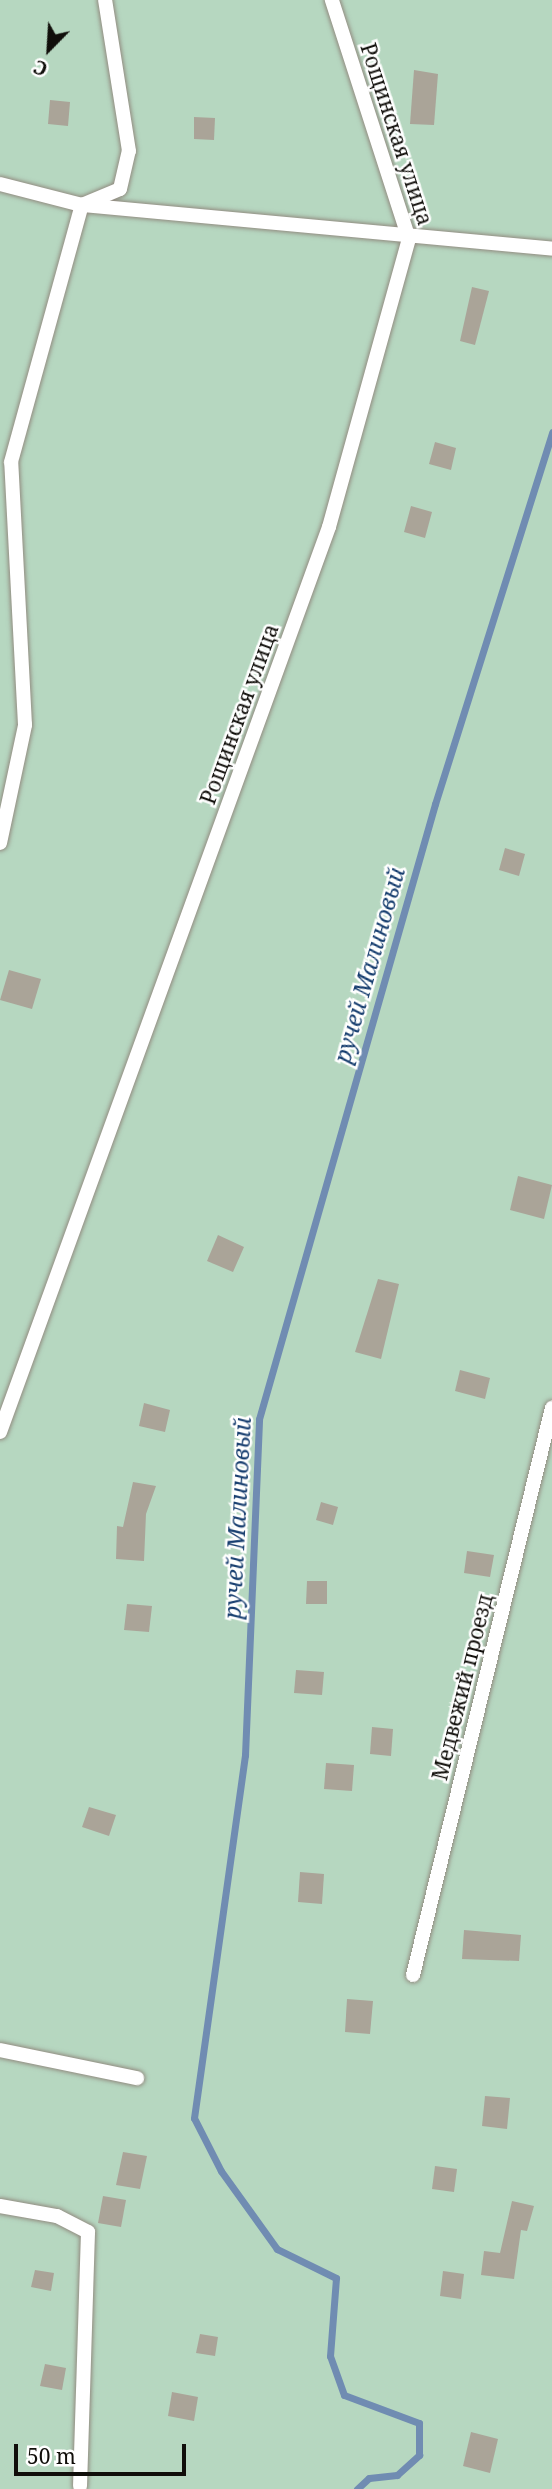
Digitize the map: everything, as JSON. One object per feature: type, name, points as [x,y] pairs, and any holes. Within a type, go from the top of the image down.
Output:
[{"type":"lane","points":[[82,205],[120,189],[129,151],[105,0]]},
{"type":"lane","name":"Рощинская улица","points":[[0,1432],[329,527],[409,239],[332,0]]},
{"type":"lane","points":[[0,184],[82,205],[409,239],[552,249]]},
{"type":"lane","points":[[0,843],[25,725],[11,462],[82,205]]},
{"type":"lane","name":"Медвежий проезд","points":[[413,1975],[552,1408]]},
{"type":"lane","points":[[0,2050],[137,2078]]},
{"type":"lane","points":[[0,2206],[57,2216],[88,2232],[80,2486]]},
{"type":"green space","points":[[0,0],[552,0],[552,2489],[0,2489]]},
{"type":"building","points":[[414,70],[438,74],[434,125],[410,124]]},
{"type":"building","points":[[50,100],[70,102],[68,126],[48,124]]},
{"type":"building","points":[[194,117],[215,118],[214,140],[194,139]]},
{"type":"building","points":[[472,287],[489,291],[475,345],[460,341]]},
{"type":"building","points":[[435,442],[456,448],[451,470],[429,464]]},
{"type":"building","points":[[411,506],[432,512],[425,538],[404,532]]},
{"type":"building","points":[[505,848],[525,854],[519,876],[499,870]]},
{"type":"building","points":[[9,970],[41,979],[32,1009],[0,1000]]},
{"type":"building","points":[[518,1176],[552,1185],[544,1219],[510,1210]]},
{"type":"building","points":[[218,1235],[244,1247],[233,1272],[207,1261]]},
{"type":"building","points":[[378,1279],[399,1284],[381,1359],[355,1352]]},
{"type":"building","points":[[460,1370],[490,1378],[485,1399],[455,1391]]},
{"type":"building","points":[[144,1403],[170,1410],[165,1432],[139,1426]]},
{"type":"building","points":[[133,1482],[156,1486],[146,1514],[144,1561],[116,1559],[117,1526],[123,1527]]},
{"type":"building","points":[[321,1502],[338,1507],[333,1525],[316,1520]]},
{"type":"building","points":[[467,1551],[494,1555],[490,1577],[464,1573]]},
{"type":"building","points":[[307,1581],[327,1581],[327,1604],[306,1604]]},
{"type":"building","points":[[127,1604],[152,1606],[149,1632],[124,1630]]},
{"type":"building","points":[[296,1670],[324,1672],[322,1695],[294,1693]]},
{"type":"building","points":[[372,1727],[393,1729],[391,1756],[370,1754]]},
{"type":"building","points":[[326,1763],[354,1765],[352,1791],[324,1789]]},
{"type":"building","points":[[89,1807],[116,1815],[109,1836],[82,1827]]},
{"type":"building","points":[[300,1872],[324,1874],[322,1904],[298,1902]]},
{"type":"building","points":[[464,1930],[521,1935],[519,1961],[462,1959]]},
{"type":"building","points":[[347,1999],[373,2001],[370,2034],[345,2032]]},
{"type":"building","points":[[485,2096],[510,2098],[507,2129],[482,2126]]},
{"type":"building","points":[[123,2152],[147,2156],[140,2189],[116,2185]]},
{"type":"building","points":[[435,2166],[457,2169],[454,2192],[432,2189]]},
{"type":"building","points":[[103,2196],[126,2200],[121,2227],[98,2223]]},
{"type":"building","points":[[512,2201],[534,2206],[527,2231],[521,2230],[514,2279],[481,2275],[484,2251],[500,2253]]},
{"type":"building","points":[[35,2270],[54,2273],[51,2291],[31,2287]]},
{"type":"building","points":[[443,2271],[464,2274],[461,2299],[440,2296]]},
{"type":"building","points":[[200,2334],[218,2337],[215,2356],[196,2353]]},
{"type":"building","points":[[45,2364],[66,2368],[62,2390],[40,2386]]},
{"type":"building","points":[[172,2392],[198,2397],[194,2421],[168,2416]]},
{"type":"building","points":[[471,2432],[498,2439],[490,2473],[463,2466]]},
{"type":"waterway","name":"ручей Малиновый","points":[[357,2489],[369,2478],[397,2475],[419,2455],[419,2423],[344,2395],[330,2356],[336,2278],[277,2249],[221,2171],[194,2118],[245,1755],[259,1419],[435,804],[552,432]]}]
